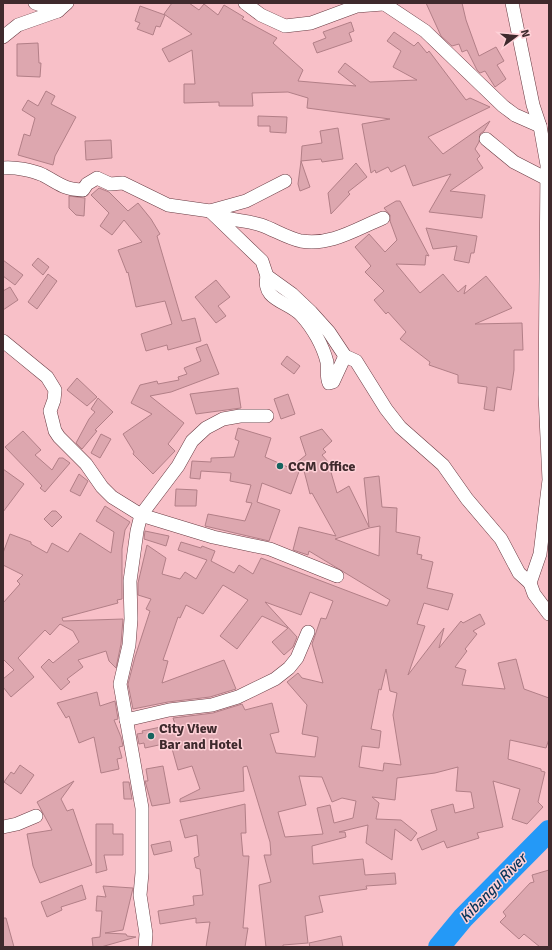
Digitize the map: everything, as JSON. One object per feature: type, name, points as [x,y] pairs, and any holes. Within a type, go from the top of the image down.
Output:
[{"type":"street","points":[[35,3],[62,7]]},
{"type":"street","points":[[245,3],[260,16],[285,26],[311,23],[357,6],[383,3],[425,31],[503,106],[515,115],[540,126]]},
{"type":"street","points":[[512,3],[533,105],[540,126],[547,165],[545,395],[549,480],[540,554],[530,583]]},
{"type":"street","points":[[3,37],[18,25],[62,7]]},
{"type":"street","points":[[486,139],[514,162],[547,179]]},
{"type":"street","points":[[3,168],[12,167],[42,175],[60,186],[73,189],[83,190],[87,184],[97,178],[110,184],[123,183],[168,205],[210,211],[229,220],[247,221],[301,241],[322,242],[339,238],[383,218]]},
{"type":"street","points":[[210,211],[246,201],[285,181]]},
{"type":"street","points":[[210,211],[262,261],[267,276],[265,283],[267,292],[279,301],[294,308],[312,330],[326,361],[329,383],[333,382],[346,356]]},
{"type":"street","points":[[267,276],[292,294],[311,312],[329,332],[346,356],[356,361],[386,409],[400,427],[443,466],[467,499],[501,539],[519,573],[530,583],[534,594],[549,614]]},
{"type":"street","points":[[3,341],[53,384],[54,400],[50,411],[55,431],[86,464],[102,487],[112,497],[141,515],[213,537],[270,549],[337,576]]},
{"type":"street","points":[[145,947],[146,934],[140,895],[142,873],[142,808],[120,684],[129,645],[131,620],[131,567],[141,515],[178,466],[192,441],[206,428],[223,418],[240,416],[267,416]]},
{"type":"street","points":[[126,720],[169,710],[212,705],[244,694],[275,679],[289,668],[297,658],[308,632]]},
{"type":"street","points":[[3,827],[18,824],[36,816]]},
{"type":"building","points":[[172,3],[189,3],[199,10],[204,4],[218,15],[224,5],[244,17],[242,19],[277,38],[273,43],[303,70],[298,81],[356,86],[338,72],[345,63],[370,82],[417,80],[393,67],[401,51],[387,41],[394,32],[414,46],[418,42],[427,53],[429,51],[466,100],[470,98],[490,107],[428,137],[443,154],[490,121],[484,131],[480,134],[479,142],[475,149],[480,156],[477,159],[483,168],[450,191],[485,195],[482,218],[429,212],[451,174],[413,186],[405,165],[391,172],[388,167],[376,173],[375,170],[371,173],[362,124],[390,119],[307,108],[308,98],[288,92],[252,93],[253,106],[219,106],[219,102],[184,103],[184,84],[195,84],[192,50],[169,62],[162,49],[192,34],[164,14]]},
{"type":"building","points":[[426,3],[462,3],[466,20],[479,56],[496,47],[504,61],[497,65],[506,79],[495,87],[485,71],[480,73],[477,70],[467,50],[462,52],[459,44],[452,46],[441,36]]},
{"type":"building","points":[[140,6],[165,15],[160,27],[156,26],[153,35],[137,29],[140,23],[135,21]]},
{"type":"building","points":[[351,22],[354,31],[349,33],[352,41],[317,53],[313,43],[326,38],[323,32]]},
{"type":"building","points":[[38,43],[39,63],[41,63],[40,77],[17,76],[17,44]]},
{"type":"building","points":[[46,91],[55,96],[51,104],[76,117],[55,156],[53,165],[18,155],[24,134],[30,136],[35,118],[22,110],[28,100],[38,106]]},
{"type":"building","points":[[258,116],[287,117],[286,133],[270,132],[270,126],[258,126]]},
{"type":"building","points":[[338,128],[343,159],[322,162],[321,159],[301,161],[302,146],[322,143],[320,131]]},
{"type":"building","points":[[111,140],[112,158],[86,160],[85,141]]},
{"type":"building","points":[[301,161],[310,187],[300,191],[298,184]]},
{"type":"building","points":[[356,163],[367,177],[348,192],[350,194],[331,214],[328,193]]},
{"type":"building","points":[[99,188],[109,192],[128,211],[138,203],[151,219],[160,234],[157,236],[182,321],[195,318],[201,341],[168,350],[167,345],[146,351],[141,334],[172,324],[165,301],[136,307],[128,272],[127,273],[118,250],[142,242],[124,220],[112,235],[100,226],[109,213],[91,195]]},
{"type":"building","points":[[69,196],[85,198],[84,216],[76,215],[69,208]]},
{"type":"building","points":[[396,201],[400,201],[429,256],[426,255],[425,265],[396,264],[420,293],[443,274],[458,292],[466,285],[464,294],[486,276],[512,308],[475,324],[522,323],[523,350],[514,350],[514,370],[511,390],[497,387],[494,411],[484,409],[487,387],[458,383],[458,375],[429,365],[430,362],[400,339],[406,332],[388,312],[386,314],[374,300],[384,291],[365,272],[371,266],[355,247],[369,234],[385,252],[397,240],[390,221],[390,215],[384,208]]},
{"type":"building","points":[[426,228],[477,236],[474,253],[471,253],[469,263],[454,260],[457,246],[433,249]]},
{"type":"building","points":[[38,258],[49,267],[43,275],[32,265]]},
{"type":"building","points":[[3,260],[23,275],[15,285],[3,276]]},
{"type":"building","points":[[48,274],[57,281],[37,309],[28,302]]},
{"type":"building","points":[[216,280],[230,297],[218,306],[226,316],[216,323],[195,297]]},
{"type":"building","points":[[10,287],[18,300],[3,310],[3,291]]},
{"type":"building","points":[[207,344],[219,374],[171,392],[150,396],[184,423],[168,444],[175,451],[153,474],[133,454],[134,452],[123,434],[152,414],[131,403],[140,385],[157,381],[158,384],[179,380],[178,377],[187,374],[184,368],[201,361],[196,348]]},
{"type":"building","points":[[287,356],[300,366],[294,374],[281,364]]},
{"type":"building","points":[[77,378],[97,397],[87,406],[67,390]]},
{"type":"building","points":[[238,388],[241,408],[196,414],[190,394]]},
{"type":"building","points":[[288,394],[295,414],[281,419],[274,399]]},
{"type":"building","points":[[98,398],[113,412],[95,430],[97,431],[82,449],[76,443],[89,419],[95,412],[91,409]]},
{"type":"building","points":[[238,428],[271,438],[265,457],[290,468],[306,455],[300,437],[322,429],[332,441],[323,449],[326,452],[322,455],[328,462],[337,493],[349,486],[369,527],[364,478],[379,476],[382,507],[397,508],[396,532],[420,537],[417,554],[422,555],[421,559],[433,562],[427,588],[453,594],[448,610],[424,603],[417,624],[425,626],[408,675],[444,628],[439,648],[461,621],[463,623],[480,614],[485,624],[473,631],[477,634],[465,649],[467,651],[455,667],[466,670],[462,685],[505,689],[498,663],[516,659],[524,689],[549,698],[549,739],[546,748],[510,740],[508,759],[541,769],[541,771],[545,772],[538,802],[543,807],[527,824],[512,819],[520,789],[493,781],[503,827],[477,833],[479,838],[447,848],[444,841],[422,850],[417,839],[437,830],[431,810],[453,804],[455,813],[474,808],[471,792],[456,791],[458,767],[435,773],[397,778],[395,800],[372,797],[379,803],[376,819],[401,820],[417,833],[411,841],[395,829],[392,860],[366,843],[368,825],[339,832],[345,832],[346,837],[312,846],[313,864],[363,859],[365,875],[395,873],[396,884],[366,886],[367,889],[319,896],[323,912],[305,916],[308,943],[283,945],[283,947],[266,947],[259,885],[271,882],[264,855],[271,855],[270,842],[247,766],[243,767],[244,791],[180,802],[180,799],[200,789],[192,766],[178,770],[171,745],[168,743],[145,748],[144,743],[139,744],[137,734],[143,733],[142,731],[175,724],[173,718],[213,713],[242,704],[245,710],[272,703],[279,732],[270,734],[276,753],[315,757],[318,737],[302,734],[307,705],[287,682],[298,673],[302,678],[323,683],[312,644],[321,618],[326,619],[333,601],[310,592],[301,615],[265,602],[297,637],[293,647],[284,655],[272,642],[288,628],[262,616],[237,649],[220,636],[248,600],[223,585],[203,614],[186,605],[180,618],[178,617],[163,660],[168,661],[162,683],[224,660],[236,689],[210,697],[168,702],[133,709],[128,684],[150,611],[146,609],[151,599],[138,595],[138,583],[147,545],[166,558],[162,574],[180,579],[185,572],[196,579],[207,560],[178,550],[181,542],[201,548],[202,546],[215,551],[211,561],[234,573],[239,565],[253,574],[261,558],[387,606],[390,600],[309,551],[308,555],[293,550],[299,527],[336,536],[312,493],[310,494],[302,463],[291,494],[262,483],[257,502],[280,510],[269,541],[205,526],[208,514],[245,521],[252,503],[246,502],[251,485],[230,481],[231,473],[201,471],[200,479],[190,478],[192,461],[211,462],[211,458],[234,457],[239,441],[235,439]],"holes":[[[380,526],[379,556],[335,539],[369,528]],[[386,669],[390,691],[397,693],[393,715],[401,765],[384,763],[383,771],[359,767],[362,746],[379,748],[381,731],[371,729],[379,689],[381,690]],[[299,776],[322,777],[332,802],[342,798],[356,801],[353,818],[334,823],[330,805],[317,808],[323,834],[285,837],[278,812],[306,805]]]},
{"type":"building","points":[[23,431],[41,450],[35,455],[52,470],[59,458],[63,458],[70,463],[45,492],[40,488],[42,486],[5,447]]},
{"type":"building","points":[[101,434],[111,439],[100,458],[91,453]]},
{"type":"building","points":[[3,469],[24,484],[3,512]]},
{"type":"building","points":[[79,474],[88,481],[80,496],[70,491]]},
{"type":"building","points":[[176,489],[197,490],[196,506],[175,506]]},
{"type":"building","points":[[105,506],[130,522],[125,530],[122,549],[122,599],[117,600],[118,603],[62,618],[63,621],[123,619],[121,644],[116,668],[109,661],[106,651],[78,660],[83,667],[67,679],[70,682],[61,690],[41,667],[49,659],[53,663],[79,642],[73,631],[60,624],[50,635],[45,630],[18,658],[34,677],[11,697],[3,687],[3,679],[14,670],[3,659],[3,603],[20,584],[17,581],[23,575],[3,565],[3,553],[10,534],[31,542],[31,544],[47,553],[52,543],[68,552],[80,533],[111,553],[114,532],[96,521]]},
{"type":"building","points":[[52,511],[56,511],[62,517],[52,527],[44,519]]},
{"type":"building","points":[[145,531],[169,536],[166,546],[144,539]]},
{"type":"building","points":[[97,692],[100,706],[115,701],[118,719],[114,720],[123,746],[119,747],[122,758],[117,759],[119,769],[101,773],[94,737],[79,743],[69,716],[66,718],[57,703]]},
{"type":"building","points":[[20,765],[34,775],[21,794],[4,782],[11,772],[14,774]]},
{"type":"building","points":[[163,766],[170,803],[152,806],[145,781],[148,781],[146,769]]},
{"type":"building","points":[[74,781],[61,799],[67,811],[73,809],[92,865],[40,883],[33,866],[27,834],[52,830],[37,802]]},
{"type":"building","points":[[123,782],[129,782],[132,799],[124,799]]},
{"type":"building","points":[[245,804],[246,833],[241,833],[243,856],[249,856],[243,928],[248,928],[245,947],[206,947],[210,922],[196,923],[196,918],[160,924],[158,911],[194,905],[193,896],[203,895],[200,869],[196,868],[194,858],[199,856],[197,835],[185,838],[180,820]]},
{"type":"building","points":[[96,824],[113,824],[113,834],[123,834],[123,855],[104,855],[107,870],[96,873]]},
{"type":"building","points":[[170,841],[172,851],[154,855],[151,845]]},
{"type":"building","points":[[549,870],[549,947],[540,947],[524,934],[519,939],[500,922],[506,916],[503,912],[530,883],[534,882],[532,875]]},
{"type":"building","points":[[82,885],[86,899],[61,907],[62,910],[47,917],[41,902]]},
{"type":"building","points":[[103,886],[133,888],[123,930],[105,933],[126,934],[127,936],[136,937],[101,947],[93,947],[92,938],[100,937],[102,911],[96,911],[97,896],[106,897]]},
{"type":"building","points":[[3,918],[6,918],[14,947],[3,947]]},
{"type":"building","points":[[341,936],[343,947],[310,947],[309,943]]},
{"type":"waterway","name":"Kibangu River","points":[[439,947],[463,918],[549,831]]},
{"type":"place","name":"CCM Office","points":[[280,466]]},
{"type":"place","name":"City View Bar and Hotel","points":[[151,736]]}]
